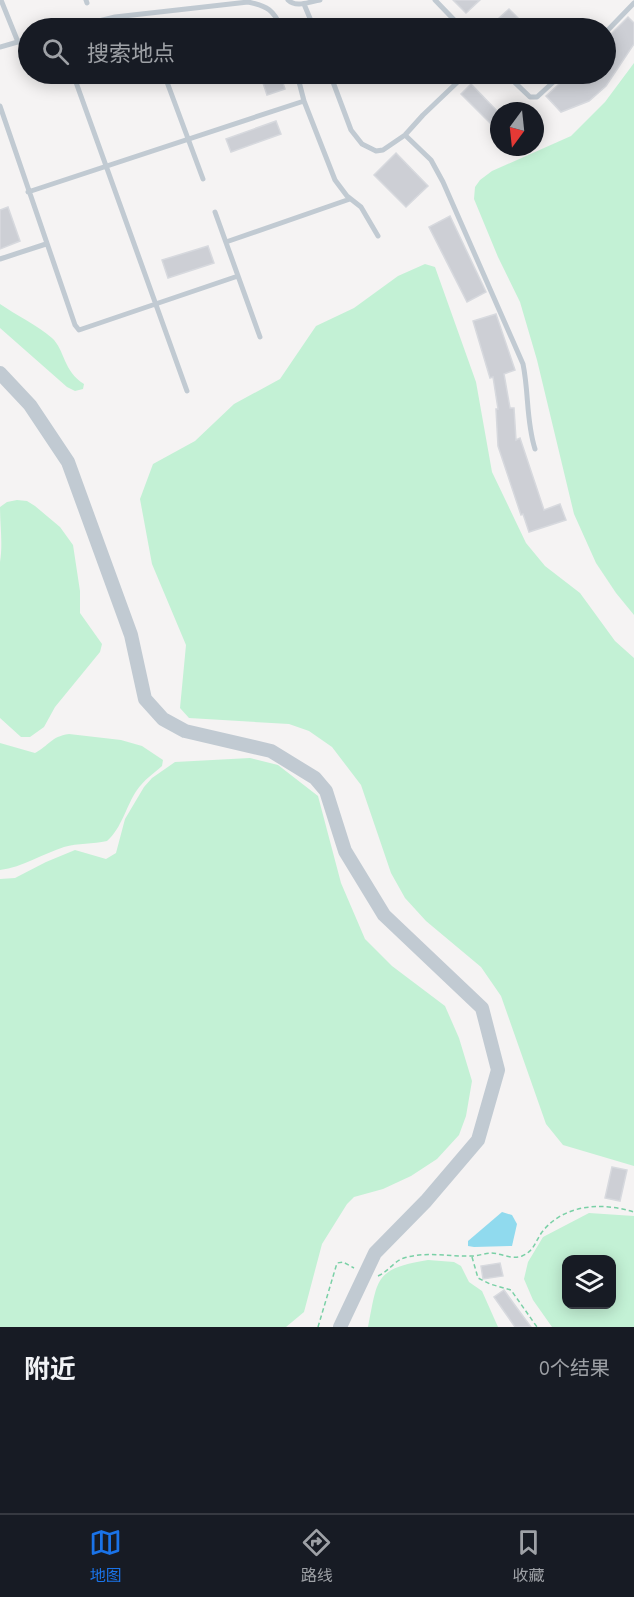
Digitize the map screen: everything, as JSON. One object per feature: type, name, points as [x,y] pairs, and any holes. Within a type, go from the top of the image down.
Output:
[{"type":"street","points":[[0,372],[30,405],[68,462],[131,635],[145,699],[162,719],[185,731],[271,751],[315,778],[326,790],[345,851],[384,915],[482,1008],[498,1070],[478,1140],[426,1201],[375,1253],[340,1327]]},
{"type":"lane","points":[[0,47],[18,42],[1,0]]},
{"type":"lane","points":[[288,0],[297,5],[320,0]]},
{"type":"lane","points":[[435,0],[452,18]]},
{"type":"lane","points":[[108,18],[248,2],[269,8],[276,18]]},
{"type":"lane","points":[[304,3],[310,18]]},
{"type":"lane","points":[[616,22],[634,3]]},
{"type":"lane","points":[[77,84],[187,391]]},
{"type":"lane","points":[[168,84],[203,179]]},
{"type":"lane","points":[[300,84],[335,180],[350,199],[361,207],[378,236]]},
{"type":"lane","points":[[334,84],[351,130],[362,144],[371,149],[383,150],[405,135],[423,114],[455,84]]},
{"type":"lane","points":[[516,84],[530,97],[537,97],[551,84]]},
{"type":"lane","points":[[28,192],[304,101]]},
{"type":"lane","points":[[0,106],[46,244],[75,325],[79,330],[238,276]]},
{"type":"lane","points":[[405,135],[431,160],[443,182],[523,364],[527,382],[528,423],[535,449]]},
{"type":"lane","points":[[226,242],[350,199]]},
{"type":"lane","points":[[215,212],[260,337]]},
{"type":"lane","points":[[0,258],[46,244]]},
{"type":"path","points":[[537,1327],[512,1290],[478,1278],[471,1256],[492,1253],[516,1258],[524,1255],[534,1248],[541,1234],[553,1221],[568,1211],[587,1206],[615,1206],[634,1212]]},
{"type":"green space","points":[[634,63],[634,615],[596,563],[574,514],[537,360],[520,302],[474,199],[475,187],[492,171],[526,156],[544,156],[544,148],[571,136],[605,102]]},
{"type":"green space","points":[[425,264],[435,267],[476,382],[492,472],[526,543],[545,566],[580,593],[615,641],[634,658],[634,1166],[563,1145],[546,1124],[501,996],[481,967],[426,921],[405,898],[391,873],[361,785],[332,747],[309,731],[289,724],[189,718],[180,708],[186,645],[152,564],[140,499],[153,464],[195,441],[234,404],[280,379],[316,326],[354,308],[398,276]]},
{"type":"green space","points":[[0,304],[52,338],[60,348],[72,373],[84,384],[83,389],[75,391],[67,387],[0,328]]},
{"type":"green space","points":[[27,501],[35,506],[60,527],[73,545],[80,591],[80,613],[102,644],[100,652],[55,707],[44,727],[30,737],[21,737],[0,718],[0,507],[7,502]]},
{"type":"green space","points":[[69,734],[121,740],[142,746],[163,760],[162,766],[137,790],[116,830],[107,841],[64,847],[17,866],[0,870],[0,743],[35,753],[54,739]]},
{"type":"green space","points":[[250,758],[278,765],[318,796],[341,883],[365,939],[392,966],[445,1006],[459,1038],[472,1081],[466,1116],[459,1135],[437,1159],[411,1176],[383,1189],[354,1197],[347,1204],[322,1244],[304,1312],[286,1327],[0,1327],[0,879],[15,878],[75,850],[106,859],[116,853],[125,819],[144,787],[152,778],[175,762]]},
{"type":"green space","points":[[589,1213],[634,1216],[634,1327],[552,1327],[533,1300],[524,1279],[528,1262],[543,1237]]},
{"type":"green space","points":[[428,1260],[454,1262],[461,1266],[469,1282],[482,1291],[498,1327],[368,1327],[374,1297],[382,1278],[397,1267]]},
{"type":"water","points":[[502,1212],[512,1215],[517,1224],[512,1246],[468,1246],[468,1241]]},
{"type":"building","points":[[453,0],[480,0],[466,13]]},
{"type":"building","points":[[509,9],[518,18],[499,18]]},
{"type":"building","points":[[628,17],[634,23],[634,44],[616,71],[616,29]]},
{"type":"building","points":[[263,84],[283,84],[285,89],[267,95]]},
{"type":"building","points":[[471,84],[490,104],[490,123],[461,94]]},
{"type":"building","points":[[559,84],[607,84],[589,101],[561,112],[546,96]]},
{"type":"building","points":[[276,121],[281,134],[231,152],[226,139]]},
{"type":"building","points":[[396,153],[428,186],[406,207],[374,175]]},
{"type":"building","points":[[8,207],[20,241],[0,249],[0,210]]},
{"type":"building","points":[[450,216],[486,292],[467,302],[429,227]]},
{"type":"building","points":[[208,246],[214,263],[168,278],[162,260]]},
{"type":"building","points":[[496,314],[515,370],[504,374],[510,408],[514,408],[516,440],[520,438],[544,510],[560,504],[566,520],[529,532],[498,446],[496,409],[498,409],[493,377],[490,378],[473,321]]},
{"type":"building","points":[[612,1167],[627,1170],[620,1201],[605,1198]]},
{"type":"building","points":[[500,1263],[503,1276],[483,1279],[481,1266]]},
{"type":"building","points":[[504,1290],[531,1327],[515,1327],[494,1297]]}]
